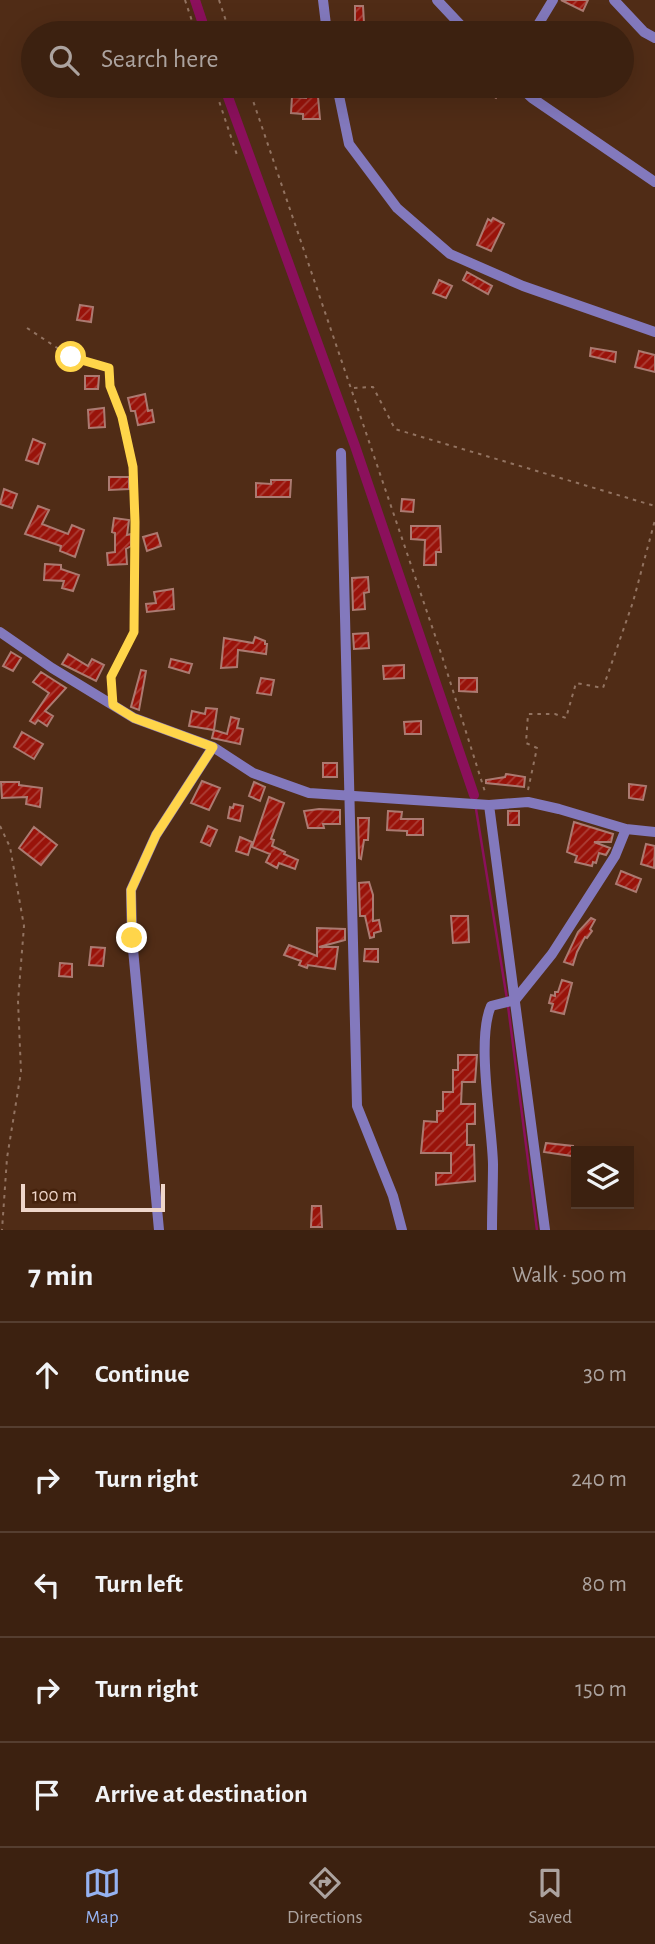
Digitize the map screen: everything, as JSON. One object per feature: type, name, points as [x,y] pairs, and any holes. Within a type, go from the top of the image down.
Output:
[{"type":"street","points":[[323,0],[326,21]]},
{"type":"street","points":[[437,0],[457,21]]},
{"type":"street","points":[[540,21],[553,0]]},
{"type":"street","points":[[614,0],[633,21]]},
{"type":"street","points":[[634,22],[643,32],[655,37]]},
{"type":"street","points":[[339,98],[349,144],[397,208],[450,254],[523,286],[655,332]]},
{"type":"street","points":[[532,98],[655,182]]},
{"type":"street","points":[[341,453],[357,1106],[393,1196],[402,1230]]},
{"type":"street","points":[[0,632],[52,668],[134,718],[213,747],[253,773],[309,793],[480,804],[528,802],[626,829],[655,832]]},
{"type":"street","points":[[159,1230],[132,938],[131,890],[156,835],[213,747]]},
{"type":"street","points":[[480,804],[545,1230]]},
{"type":"street","points":[[492,1230],[493,1165],[485,1041],[487,1016],[491,1006],[510,1001],[552,954],[615,856],[626,829]]},
{"type":"path","points":[[185,0],[192,21]]},
{"type":"path","points":[[219,0],[226,21]]},
{"type":"path","points":[[218,98],[237,155]]},
{"type":"path","points":[[252,98],[352,388],[480,804]]},
{"type":"path","points":[[27,328],[71,357],[109,368],[110,386],[122,417],[133,467],[134,632],[111,677],[113,705]]},
{"type":"path","points":[[352,388],[373,387],[395,429],[655,506]]},
{"type":"path","points":[[528,802],[537,748],[526,743],[528,714],[555,714],[566,718],[576,683],[603,688],[633,602],[655,520]]},
{"type":"path","points":[[0,825],[10,847],[24,926],[18,1001],[21,1072],[7,1158],[2,1230]]},
{"type":"building","points":[[561,0],[588,0],[583,11]]},
{"type":"building","points":[[355,6],[363,6],[364,21],[355,21]]},
{"type":"building","points":[[292,98],[318,98],[320,119],[303,119],[303,114],[291,113]]},
{"type":"building","points":[[493,218],[504,224],[491,251],[477,245],[488,219],[491,221]]},
{"type":"building","points":[[467,272],[492,286],[488,294],[463,280]]},
{"type":"building","points":[[439,280],[452,286],[446,298],[433,293]]},
{"type":"building","points":[[80,305],[93,307],[91,322],[77,320]]},
{"type":"building","points":[[591,348],[616,352],[615,362],[590,356]]},
{"type":"building","points":[[639,351],[655,355],[655,372],[635,367]]},
{"type":"building","points":[[85,376],[99,376],[98,389],[85,389]]},
{"type":"building","points":[[145,394],[148,411],[152,410],[154,422],[138,425],[128,398]]},
{"type":"building","points":[[104,408],[105,427],[89,428],[88,410]]},
{"type":"building","points":[[33,439],[45,444],[38,464],[26,460]]},
{"type":"building","points":[[109,477],[129,477],[129,489],[109,490]]},
{"type":"building","points":[[271,480],[291,480],[290,497],[256,497],[256,483],[271,484]]},
{"type":"building","points":[[4,489],[17,494],[12,508],[0,504]]},
{"type":"building","points":[[402,499],[414,500],[413,512],[401,511]]},
{"type":"building","points":[[38,506],[49,510],[42,524],[68,534],[72,525],[84,530],[75,557],[60,551],[61,546],[25,534]]},
{"type":"building","points":[[114,518],[129,520],[127,535],[131,534],[131,546],[126,549],[127,564],[108,565],[107,553],[115,552],[115,533],[112,532]]},
{"type":"building","points":[[411,526],[440,526],[441,552],[436,552],[436,565],[424,565],[425,540],[411,539]]},
{"type":"building","points":[[157,533],[161,546],[147,551],[143,537]]},
{"type":"building","points":[[45,564],[61,565],[61,569],[79,575],[73,591],[62,588],[64,581],[44,580]]},
{"type":"building","points":[[368,577],[369,592],[364,593],[365,609],[353,610],[352,578]]},
{"type":"building","points":[[173,589],[174,609],[147,612],[146,604],[156,603],[154,592]]},
{"type":"building","points":[[368,633],[369,648],[354,649],[353,634]]},
{"type":"building","points":[[255,637],[267,644],[266,654],[238,650],[237,667],[221,668],[224,638],[253,643]]},
{"type":"building","points":[[11,652],[21,658],[13,671],[3,666]]},
{"type":"building","points":[[68,654],[88,666],[92,659],[104,665],[96,681],[62,664]]},
{"type":"building","points":[[171,659],[192,664],[189,673],[169,667]]},
{"type":"building","points":[[404,665],[404,678],[384,679],[383,666]]},
{"type":"building","points":[[141,670],[146,671],[139,710],[131,707]]},
{"type":"building","points":[[41,672],[66,688],[45,711],[53,716],[47,726],[38,720],[35,724],[30,721],[49,693],[33,682]]},
{"type":"building","points":[[261,678],[274,680],[271,695],[257,693]]},
{"type":"building","points":[[459,678],[477,678],[477,692],[459,691]]},
{"type":"building","points":[[206,708],[217,709],[214,730],[189,726],[192,711],[205,714]]},
{"type":"building","points":[[231,717],[239,719],[237,728],[243,729],[240,744],[212,738],[214,730],[227,734]]},
{"type":"building","points":[[421,721],[421,734],[405,734],[404,722]]},
{"type":"building","points":[[22,732],[43,744],[34,759],[14,747]]},
{"type":"building","points":[[323,763],[337,763],[337,777],[323,777]]},
{"type":"building","points":[[506,774],[525,777],[524,787],[486,783],[486,780],[505,777]]},
{"type":"building","points":[[202,781],[220,788],[209,810],[191,803]]},
{"type":"building","points":[[1,782],[19,782],[19,785],[42,788],[40,807],[26,804],[27,797],[2,798]]},
{"type":"building","points":[[254,782],[265,787],[260,801],[249,796]]},
{"type":"building","points":[[629,784],[646,786],[643,800],[629,798]]},
{"type":"building","points":[[269,797],[284,803],[271,839],[274,840],[272,846],[298,860],[295,869],[279,863],[277,868],[266,862],[270,854],[252,847]]},
{"type":"building","points":[[234,804],[243,806],[240,821],[228,818],[230,807],[233,808]]},
{"type":"building","points":[[340,810],[340,824],[323,824],[324,828],[308,828],[304,811]]},
{"type":"building","points":[[388,811],[402,812],[401,819],[423,819],[423,835],[407,835],[407,831],[387,830]]},
{"type":"building","points":[[508,811],[519,811],[519,825],[508,825]]},
{"type":"building","points":[[358,818],[369,818],[368,840],[364,840],[361,859],[359,858]]},
{"type":"building","points":[[574,822],[613,834],[611,842],[594,842],[610,848],[606,855],[599,853],[592,866],[575,862],[577,856],[567,852]]},
{"type":"building","points":[[208,826],[217,830],[210,846],[201,842]]},
{"type":"building","points":[[34,827],[57,845],[41,865],[19,848]]},
{"type":"building","points":[[240,837],[252,842],[248,855],[236,851]]},
{"type":"building","points":[[646,844],[655,846],[654,868],[641,864]]},
{"type":"building","points":[[621,871],[641,879],[636,892],[616,884]]},
{"type":"building","points":[[369,882],[373,895],[373,921],[379,920],[381,931],[370,938],[365,916],[360,916],[359,883]]},
{"type":"building","points":[[451,916],[468,916],[469,942],[453,943]]},
{"type":"building","points":[[591,918],[595,920],[590,929],[592,931],[585,937],[573,965],[564,962],[578,932]]},
{"type":"building","points":[[317,928],[345,929],[345,940],[319,947],[338,947],[335,969],[308,965],[307,968],[299,965],[301,961],[284,955],[289,945],[317,956]]},
{"type":"building","points":[[91,947],[105,948],[103,966],[89,965]]},
{"type":"building","points":[[365,949],[378,949],[378,962],[364,961]]},
{"type":"building","points":[[60,963],[72,964],[72,977],[59,976]]},
{"type":"building","points":[[562,980],[572,983],[564,1014],[551,1011],[553,1004],[549,1003],[551,995],[555,996],[555,992],[558,992]]},
{"type":"building","points":[[458,1055],[477,1055],[475,1082],[462,1082],[461,1104],[475,1104],[475,1124],[467,1124],[467,1145],[474,1145],[475,1181],[436,1185],[436,1173],[451,1173],[451,1153],[421,1153],[424,1121],[437,1122],[437,1111],[443,1111],[443,1092],[453,1092],[453,1070],[458,1070]]},
{"type":"building","points":[[546,1143],[573,1146],[571,1156],[544,1152]]},
{"type":"building","points":[[312,1206],[321,1206],[322,1227],[311,1227]]},
{"type":"waterway","points":[[195,0],[202,21]]},
{"type":"waterway","points":[[228,98],[355,446],[474,795]]},
{"type":"waterway","points":[[476,809],[507,999]]},
{"type":"waterway","points":[[508,1006],[537,1230]]},
{"type":"route","points":[[71,357],[109,368],[110,386],[122,417],[133,467],[134,632],[111,677],[113,705],[134,718],[213,747],[156,835],[131,890],[132,938]]}]
